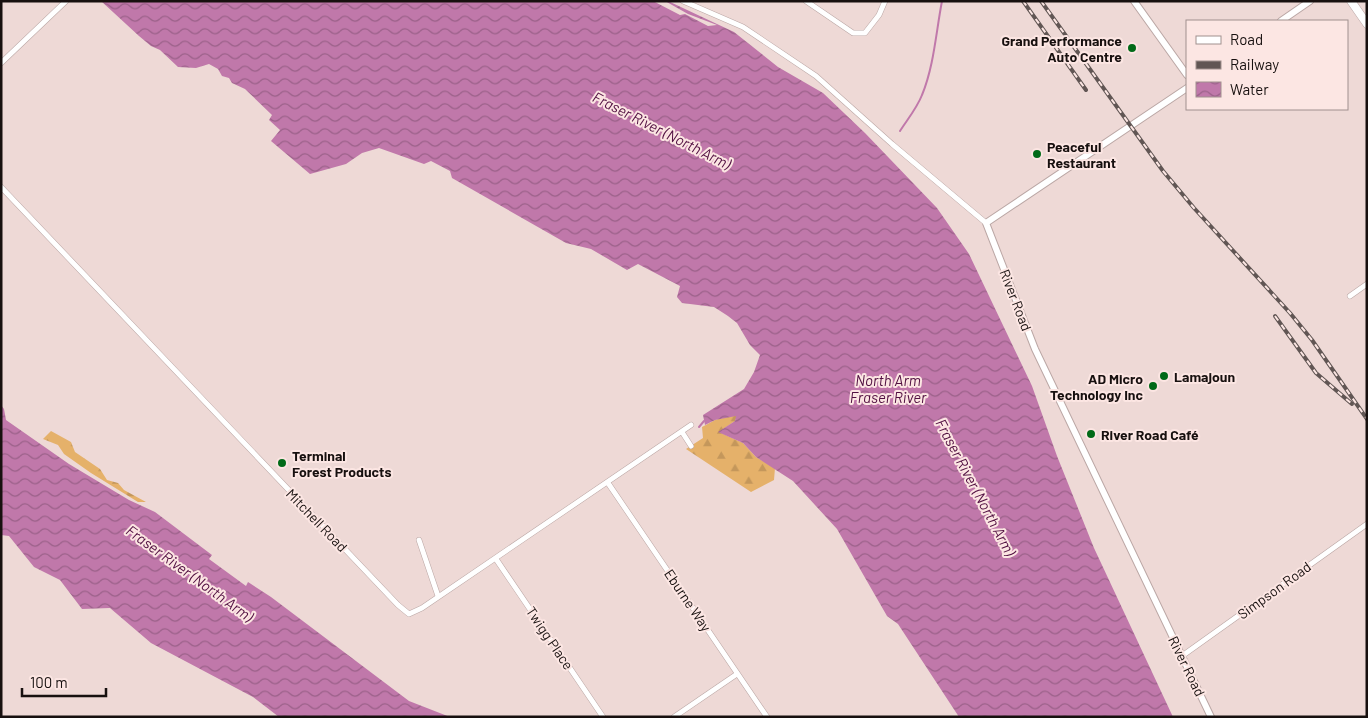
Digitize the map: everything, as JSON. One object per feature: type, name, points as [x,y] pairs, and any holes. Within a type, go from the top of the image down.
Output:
[{"type":"main road","points":[[1351,1],[1367,24]]},
{"type":"street","points":[[1,63],[66,1]]},
{"type":"street","name":"River Road","points":[[682,1],[743,27],[816,76],[892,144],[986,223],[1035,349],[1211,717]]},
{"type":"street","points":[[806,1],[853,33],[865,33],[879,15],[885,1]]},
{"type":"street","points":[[1134,1],[1186,74]]},
{"type":"street","points":[[1283,20],[1310,1]]},
{"type":"street","points":[[986,223],[1186,89]]},
{"type":"street","name":"Mitchell Road","points":[[1,187],[400,608],[409,614],[422,608],[691,425]]},
{"type":"street","points":[[1350,296],[1367,284]]},
{"type":"street","points":[[682,432],[691,446]]},
{"type":"street","name":"Eburne Way","points":[[608,483],[767,717]]},
{"type":"street","name":"Simpson Road","points":[[1182,656],[1367,524]]},
{"type":"street","points":[[420,540],[438,596]]},
{"type":"street","name":"Twigg Place","points":[[496,558],[603,717]]},
{"type":"street","points":[[674,717],[737,674]]},
{"type":"green space","points":[[737,416],[735,421],[719,432],[743,443],[756,457],[775,468],[774,480],[751,492],[686,449],[703,438],[702,427],[715,420]]},
{"type":"green space","points":[[51,431],[71,442],[75,452],[100,469],[107,480],[118,483],[124,490],[146,502],[138,502],[64,454],[58,445],[43,439]]},
{"type":"water","name":"North Arm Fraser River","points":[[101,1],[668,1],[734,32],[778,67],[823,93],[865,133],[937,208],[969,254],[1032,386],[1057,456],[1094,548],[1173,717],[959,717],[898,624],[887,616],[837,529],[793,481],[756,457],[743,443],[718,432],[735,421],[736,416],[715,420],[705,425],[703,415],[744,389],[754,372],[760,355],[750,345],[737,323],[714,307],[682,303],[677,297],[680,286],[638,264],[627,270],[591,249],[566,243],[452,178],[450,171],[431,161],[424,164],[379,148],[362,153],[346,164],[310,174],[271,141],[280,130],[269,120],[272,115],[245,89],[232,83],[229,78],[222,76],[218,69],[209,64],[196,68],[178,67],[160,50],[151,46],[139,36]]},
{"type":"water","name":"Fraser River (North Arm)","points":[[1,405],[4,409],[6,420],[69,464],[129,500],[155,512],[212,555],[209,559],[246,586],[248,582],[271,597],[409,701],[450,717],[279,717],[253,697],[151,643],[110,608],[82,609],[60,580],[34,567],[9,536],[1,535]]},
{"type":"pier","points":[[653,1],[665,1],[688,14],[717,25],[708,26],[685,14],[680,15]]},
{"type":"waterway","points":[[900,131],[917,105],[926,84],[932,61],[942,1]]},
{"type":"waterway","points":[[699,427],[704,421]]},
{"type":"railway","points":[[1023,1],[1086,90]]},
{"type":"railway","points":[[1041,1],[1163,171],[1194,208],[1290,313],[1312,340],[1367,419]]},
{"type":"railway","points":[[1275,316],[1316,373],[1352,404]]},
{"type":"place","name":"Grand Performance Auto Centre","points":[[1132,48]]},
{"type":"place","name":"Peaceful Restaurant","points":[[1037,154]]},
{"type":"place","name":"Lamajoun","points":[[1164,376]]},
{"type":"place","name":"AD Micro Technology Inc","points":[[1153,386]]},
{"type":"place","name":"River Road Café","points":[[1091,434]]},
{"type":"place","name":"Terminal Forest Products","points":[[282,463]]}]
